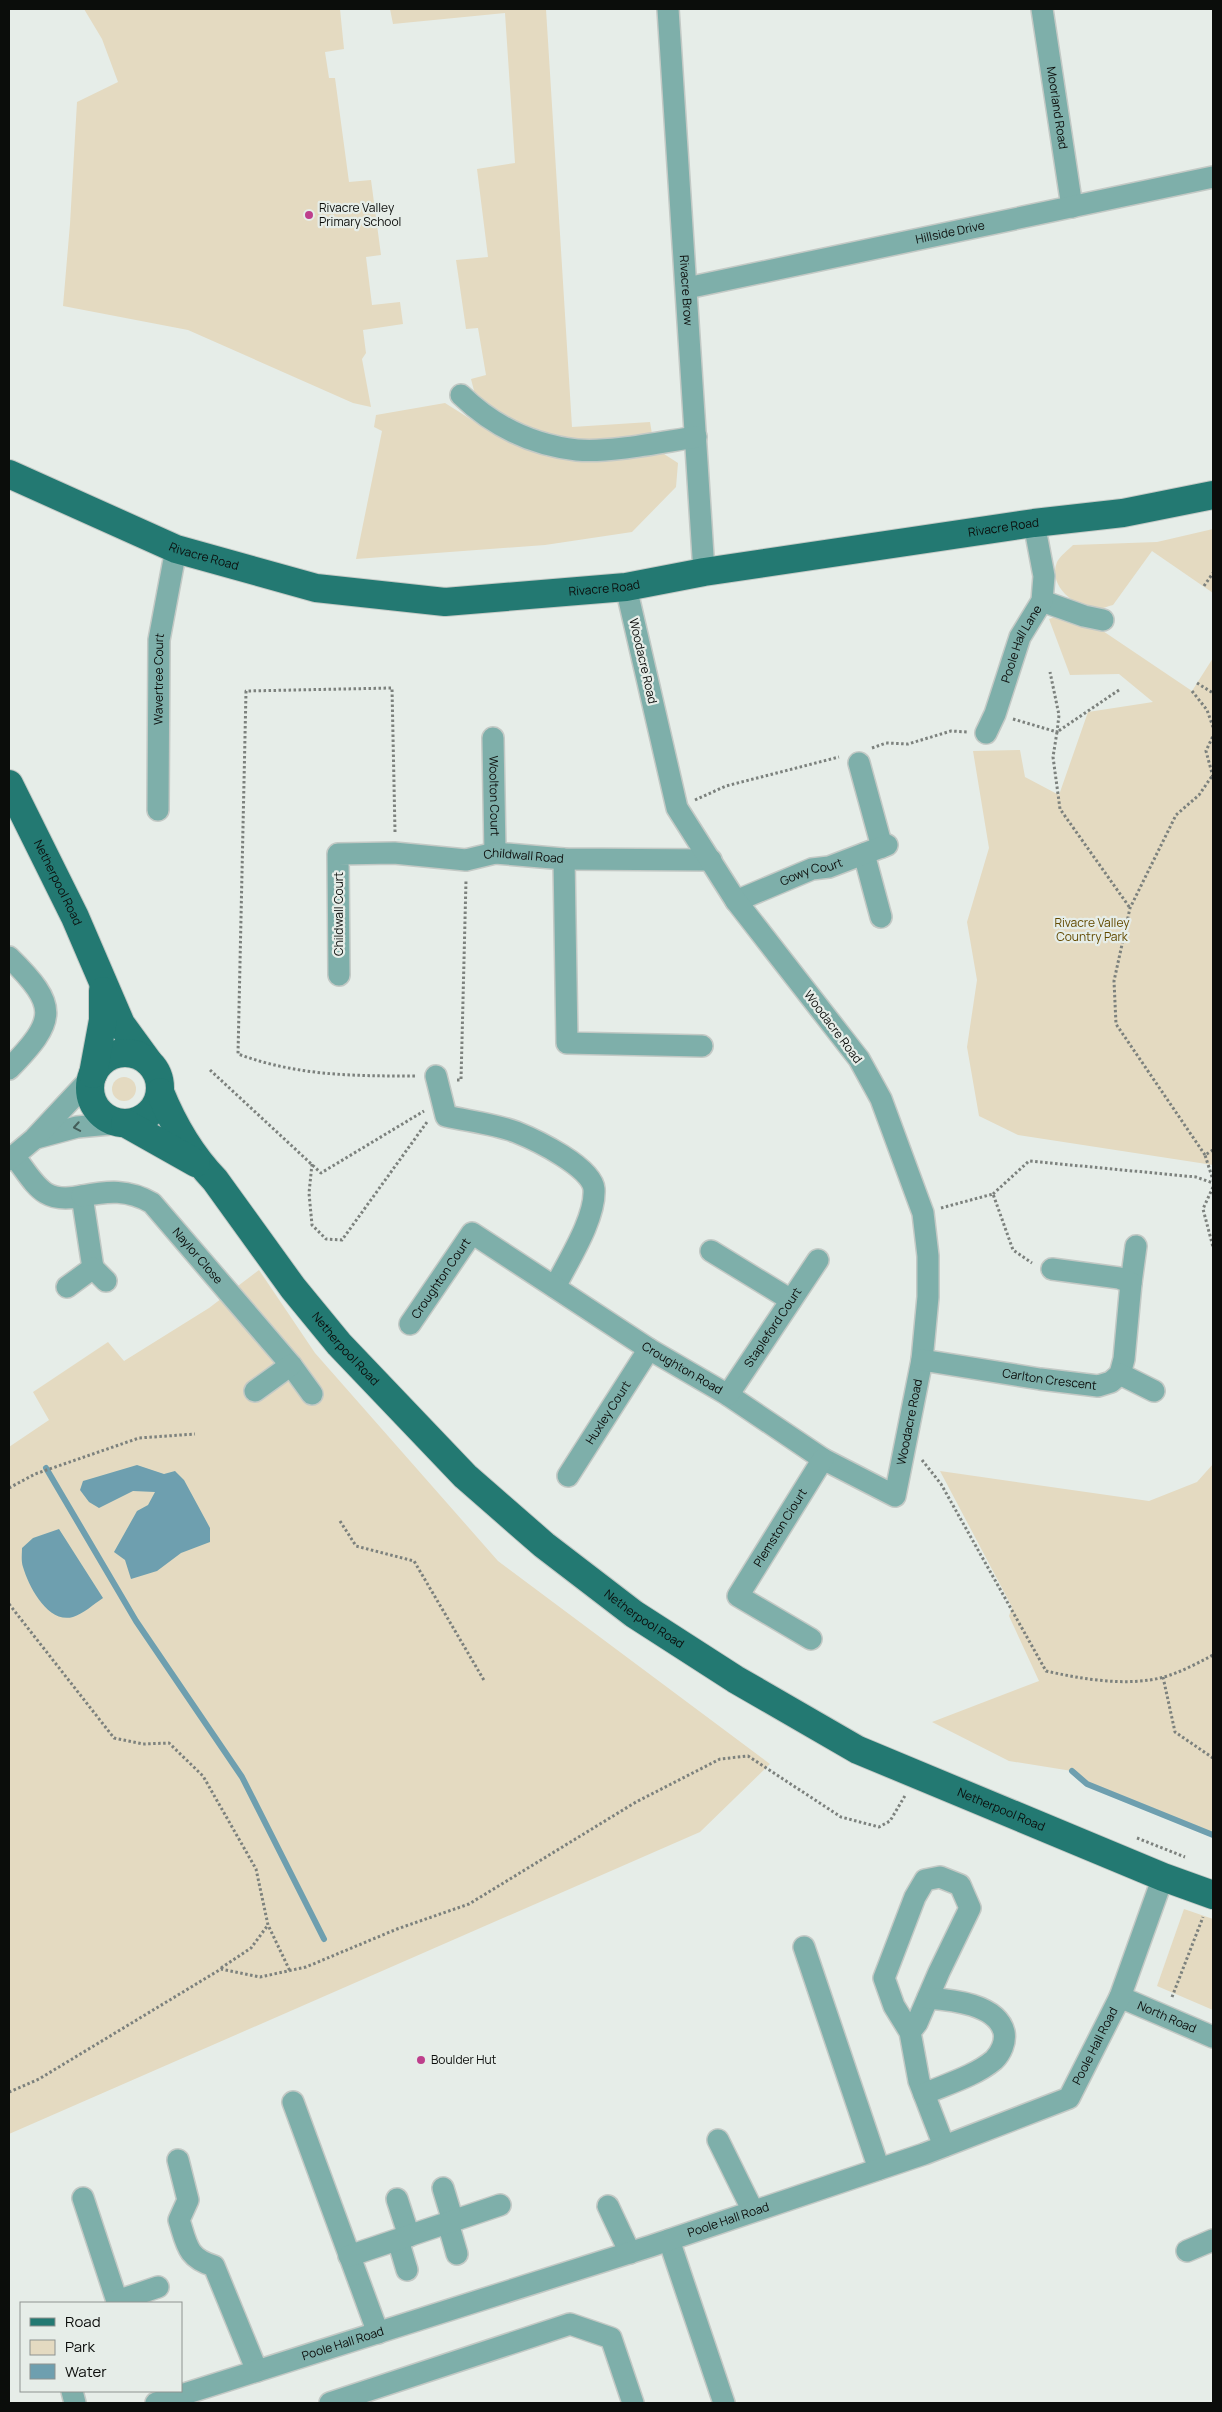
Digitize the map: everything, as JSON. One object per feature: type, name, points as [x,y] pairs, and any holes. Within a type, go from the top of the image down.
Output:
[{"type":"main road","name":"Rivacre Road","points":[[9,474],[176,548],[316,588],[445,602],[626,587],[704,572],[1034,523],[1123,514],[1213,495]]},
{"type":"main road","name":"Netherpool Road","points":[[9,784],[75,916],[128,1036],[148,1061]]},
{"type":"main road","name":"Netherpool Road","points":[[92,1076],[103,1020],[104,982]]},
{"type":"main road","points":[[119,1053],[136,1055],[148,1061],[155,1069],[159,1080],[160,1092],[154,1107],[147,1115],[136,1121],[123,1123],[109,1120],[94,1104],[90,1093],[92,1076],[102,1062],[119,1053]]},
{"type":"main road","name":"Netherpool Road","points":[[160,1092],[179,1132],[204,1168],[215,1180],[293,1288],[339,1344],[466,1476],[544,1545],[634,1614],[735,1679],[858,1750],[1163,1878],[1212,1895]]},
{"type":"main road","name":"Netherpool Road","points":[[123,1123],[158,1140],[204,1168]]},
{"type":"street","name":"Rivacre Brow","points":[[668,9],[704,572]]},
{"type":"street","name":"Moorland Road","points":[[1042,9],[1072,207]]},
{"type":"street","name":"Hillside Drive","points":[[687,288],[1213,177]]},
{"type":"street","points":[[461,395],[480,413],[502,428],[533,440],[578,450],[620,447],[696,437]]},
{"type":"street","name":"Poole Hall Lane","points":[[990,724],[1020,637],[1042,601],[1044,576],[1034,523]]},
{"type":"street","name":"Wavertree Court","points":[[158,810],[159,640],[176,548]]},
{"type":"street","name":"Woodacre Road","points":[[626,587],[677,808],[736,901],[859,1059],[881,1099],[923,1213],[928,1256],[928,1280],[922,1360],[895,1496]]},
{"type":"street","points":[[1042,601],[1084,616],[1103,620]]},
{"type":"street","name":"Woolton Court","points":[[492,738],[495,853]]},
{"type":"street","points":[[856,756],[878,849],[881,917]]},
{"type":"street","name":"Gowy Court","points":[[736,901],[812,869],[829,867],[878,849]]},
{"type":"street","name":"Childwall Road","points":[[338,854],[394,853],[466,860],[495,853],[564,859],[710,860]]},
{"type":"street","name":"Childwall Court","points":[[338,854],[339,975]]},
{"type":"street","points":[[564,859],[567,1043],[702,1046]]},
{"type":"street","points":[[9,957],[38,988],[44,998],[45,1009],[41,1032],[34,1043],[9,1069]]},
{"type":"street","points":[[11,1158],[34,1139],[92,1076]]},
{"type":"street","points":[[436,1076],[446,1116],[517,1132],[576,1164],[591,1179],[594,1187],[594,1198],[588,1219],[555,1287]]},
{"type":"street","points":[[34,1139],[77,1126],[123,1123]]},
{"type":"street","name":"Naylor Close","points":[[11,1158],[46,1194],[54,1198],[66,1199],[108,1191],[124,1192],[139,1196],[152,1203],[290,1365],[312,1394]]},
{"type":"street","points":[[67,1287],[99,1274],[82,1196]]},
{"type":"street","name":"Croughton Road","points":[[472,1233],[650,1349],[728,1395],[823,1459],[895,1496]]},
{"type":"street","name":"Croughton Court","points":[[410,1324],[472,1233]]},
{"type":"street","points":[[1136,1246],[1124,1360],[1120,1374],[1154,1391]]},
{"type":"street","points":[[712,1251],[791,1300]]},
{"type":"street","name":"Stapleford Court","points":[[728,1395],[818,1260]]},
{"type":"street","points":[[1052,1269],[1119,1278],[1131,1283]]},
{"type":"street","name":"Huxley Court","points":[[568,1476],[650,1349]]},
{"type":"street","name":"Carlton Crescent","points":[[922,1360],[1040,1380],[1098,1386],[1111,1382],[1120,1374]]},
{"type":"street","points":[[255,1391],[290,1365]]},
{"type":"street","name":"Plemston Ciourt","points":[[811,1639],[738,1596],[823,1459]]},
{"type":"street","points":[[910,2032],[917,2023],[970,1908],[960,1885],[940,1877],[925,1880],[915,1897],[884,1978],[894,2006],[910,2032],[919,2081],[944,2146]]},
{"type":"street","name":"Poole Hall Road","points":[[156,2403],[630,2253],[753,2212],[944,2146],[1069,2098],[1120,1997],[1163,1878]]},
{"type":"street","points":[[804,1947],[878,2169]]},
{"type":"street","name":"North Road","points":[[1120,1997],[1213,2037]]},
{"type":"street","points":[[924,2094],[986,2066],[998,2054],[1005,2038],[1002,2025],[994,2016],[970,2003],[928,1998]]},
{"type":"street","points":[[293,2102],[378,2333]]},
{"type":"street","points":[[718,2140],[753,2212]]},
{"type":"street","points":[[178,2160],[188,2200],[186,2209],[179,2220],[190,2254],[200,2262],[214,2266],[257,2371]]},
{"type":"street","points":[[442,2188],[457,2254]]},
{"type":"street","points":[[83,2198],[118,2302],[158,2287]]},
{"type":"street","points":[[397,2199],[407,2270]]},
{"type":"street","points":[[349,2256],[500,2206]]},
{"type":"street","points":[[608,2206],[630,2253]]},
{"type":"street","points":[[669,2240],[723,2376],[724,2403]]},
{"type":"street","points":[[1187,2251],[1213,2240]]},
{"type":"street","points":[[330,2403],[570,2324],[611,2338],[634,2403]]},
{"type":"path","points":[[1204,586],[1213,573]]},
{"type":"path","points":[[1050,672],[1053,694],[1059,715],[1053,757],[1060,809],[1130,908]]},
{"type":"path","points":[[1197,683],[1213,693]]},
{"type":"path","points":[[677,808],[726,786],[856,756],[886,743],[908,744],[951,731],[990,724],[1057,732],[1119,690]]},
{"type":"path","points":[[1192,691],[1207,710],[1213,727]]},
{"type":"path","points":[[1213,736],[1206,751],[1213,777],[1199,795],[1176,815],[1130,908],[1114,981],[1116,1024],[1205,1155],[1213,1183],[1211,1196],[1203,1209],[1213,1247]]},
{"type":"path","points":[[210,1070],[321,1173],[442,1101]]},
{"type":"path","points":[[312,1164],[309,1193],[312,1225],[326,1239],[342,1240],[442,1101]]},
{"type":"path","points":[[1205,1155],[1213,1150]]},
{"type":"path","points":[[923,1213],[993,1194],[1029,1161],[1196,1177],[1213,1183]]},
{"type":"path","points":[[993,1194],[1013,1250],[1030,1263],[1052,1269]]},
{"type":"path","points":[[9,1488],[35,1474],[139,1438],[195,1434]]},
{"type":"path","points":[[907,1439],[941,1484],[1046,1671],[1086,1680],[1131,1680],[1163,1677],[1213,1655]]},
{"type":"path","points":[[340,1521],[356,1546],[414,1561],[485,1682]]},
{"type":"path","points":[[9,1604],[114,1738],[144,1744],[169,1743],[203,1776],[256,1869],[268,1925],[290,1971]]},
{"type":"path","points":[[1163,1677],[1175,1732],[1213,1758]]},
{"type":"path","points":[[221,1969],[260,1977],[306,1967],[397,1929],[469,1904],[636,1802],[720,1759],[748,1756],[841,1817],[879,1827],[890,1821],[917,1774]]},
{"type":"path","points":[[1165,2016],[1212,1895]]},
{"type":"path","points":[[9,2092],[39,2079],[221,1969],[250,1948],[268,1925]]},
{"type":"green space","points":[[84,9],[340,9],[344,49],[325,52],[329,78],[335,78],[349,182],[371,180],[381,255],[366,257],[372,305],[400,302],[403,324],[363,330],[366,353],[362,359],[371,407],[353,403],[188,330],[63,306],[77,102],[118,82],[102,39]]},
{"type":"green space","points":[[390,9],[546,9],[572,427],[650,422],[652,434],[585,443],[544,440],[478,406],[471,379],[486,375],[478,328],[466,329],[456,260],[488,257],[477,169],[515,163],[505,13],[393,24]]},
{"type":"green space","points":[[445,403],[483,427],[532,451],[584,459],[661,452],[678,463],[676,487],[632,532],[545,545],[356,559],[382,431],[374,427],[376,415]]},
{"type":"green space","points":[[1213,529],[1213,593],[1152,551],[1113,605],[1103,608],[1089,608],[1080,605],[1065,594],[1056,579],[1057,562],[1073,545],[1157,542]]},
{"type":"green space","name":"Rivacre Valley Country Park","points":[[1061,615],[1097,627],[1192,691],[1213,658],[1213,1165],[1018,1135],[979,1116],[967,1047],[977,980],[967,922],[989,848],[973,751],[1020,750],[1025,777],[1059,795],[1088,712],[1153,702],[1119,674],[1070,675],[1049,619]]},
{"type":"green space","points":[[124,1077],[132,1081],[136,1089],[132,1097],[124,1101],[116,1097],[112,1089],[116,1081]]},
{"type":"green space","points":[[259,1270],[315,1353],[498,1561],[770,1764],[700,1832],[9,2134],[9,1447],[49,1420],[33,1392],[108,1342],[124,1361],[209,1308]]},
{"type":"green space","points":[[1213,1464],[1213,1835],[1087,1784],[1072,1771],[1009,1761],[932,1722],[1039,1681],[1009,1616],[1012,1607],[940,1471],[1149,1501],[1197,1482]]},
{"type":"green space","points":[[1184,1909],[1213,1919],[1213,2010],[1157,1986]]},
{"type":"water","points":[[137,1465],[164,1474],[175,1471],[184,1480],[210,1528],[210,1542],[181,1553],[157,1571],[131,1579],[125,1560],[114,1552],[137,1511],[148,1505],[155,1492],[133,1491],[99,1508],[89,1502],[80,1490],[83,1481]]},
{"type":"water","points":[[59,1529],[103,1598],[77,1616],[64,1618],[55,1615],[41,1602],[30,1584],[22,1562],[22,1548],[33,1538]]},
{"type":"waterway","points":[[46,1468],[136,1621],[242,1777],[324,1939]]},
{"type":"waterway","points":[[1072,1771],[1087,1784],[1213,1835]]},
{"type":"place","name":"Rivacre Valley Primary School","points":[[309,215]]},
{"type":"place","name":"Boulder Hut","points":[[421,2060]]}]
